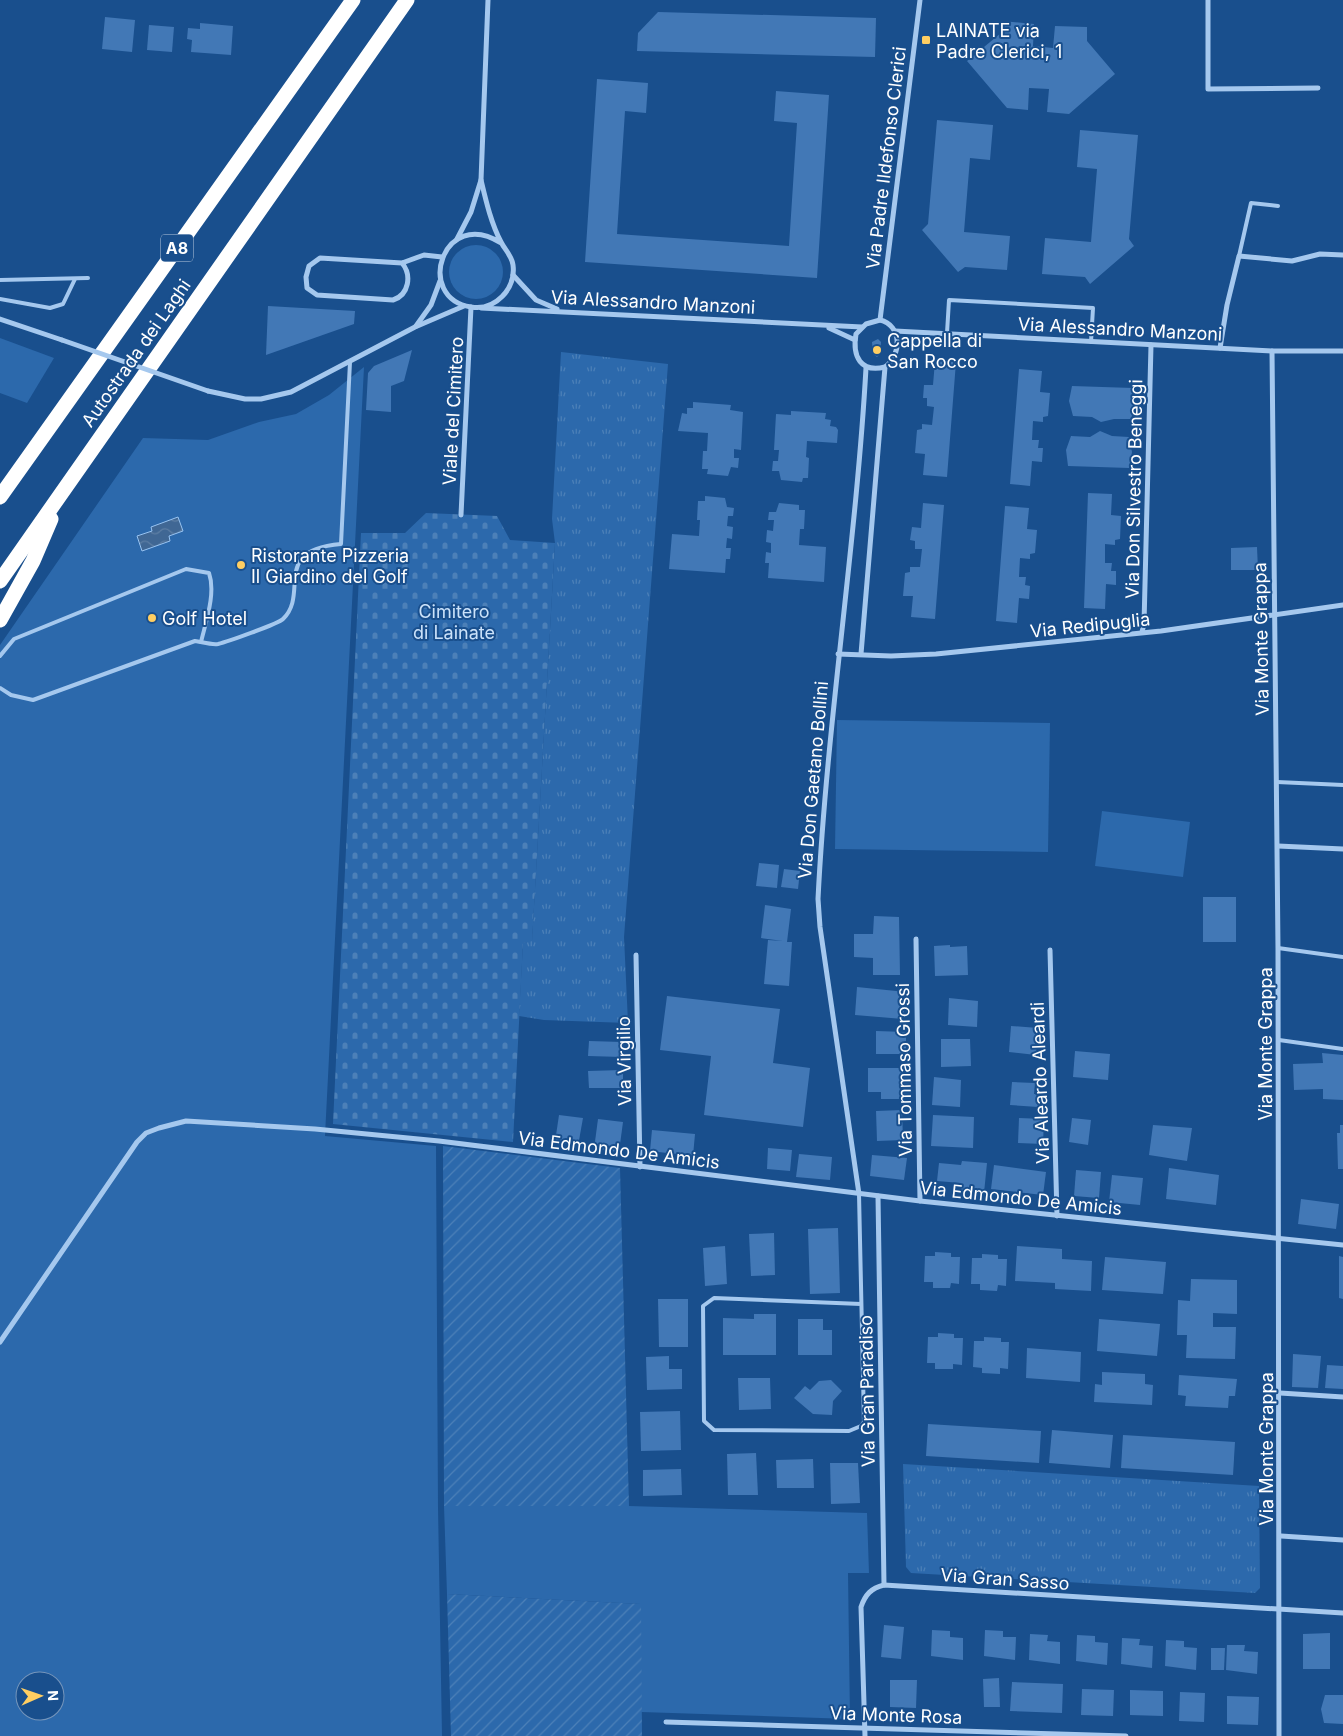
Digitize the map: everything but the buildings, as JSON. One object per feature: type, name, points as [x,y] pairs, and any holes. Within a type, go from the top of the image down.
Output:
[{"type":"highway","name":"Autostrada dei Laghi","points":[[0,497],[353,0]]},
{"type":"highway","name":"Autostrada dei Laghi","points":[[0,581],[407,0]]},
{"type":"highway","points":[[0,620],[34,561],[62,493]]},
{"type":"street","points":[[481,180],[489,213],[501,243],[513,263],[513,275],[509,288],[502,298],[481,308],[464,306],[454,301],[445,291],[440,280],[439,269],[442,257],[448,247],[457,239],[471,212],[481,180],[488,0]]},
{"type":"street","name":"Via Padre Ildefonso Clerici","points":[[880,320],[920,0]]},
{"type":"street","points":[[1208,0],[1208,89],[1318,88]]},
{"type":"street","points":[[457,239],[468,235],[480,234],[491,237],[501,243]]},
{"type":"street","points":[[1220,348],[1227,304],[1239,256],[1292,261],[1320,254],[1343,255]]},
{"type":"street","points":[[402,263],[406,270],[408,285],[403,295],[394,300],[316,295],[307,288],[306,277],[309,266],[320,258],[402,263],[424,256],[442,257]]},
{"type":"street","points":[[513,275],[536,300],[560,310]]},
{"type":"street","points":[[415,327],[431,305],[440,280]]},
{"type":"street","points":[[0,319],[208,391],[245,399],[276,396],[309,384],[415,327],[464,306]]},
{"type":"street","name":"Viale del Cimitero","points":[[461,515],[472,307]]},
{"type":"street","name":"Via Alessandro Manzoni","points":[[481,308],[560,310],[862,327]]},
{"type":"street","points":[[862,654],[886,367],[895,357],[897,349],[895,331],[887,321],[880,320],[862,327],[856,334],[855,354],[859,363],[866,368],[886,367]]},
{"type":"street","name":"Via Alessandro Manzoni","points":[[824,326],[855,340]]},
{"type":"street","name":"Via Alessandro Manzoni","points":[[895,331],[1272,351],[1343,352]]},
{"type":"street","name":"Via Don Silvestro Beneggi","points":[[1142,632],[1144,624],[1151,345]]},
{"type":"street","name":"Via Monte Grappa","points":[[1272,351],[1278,846],[1281,1536],[1278,1609],[1280,1736]]},
{"type":"street","name":"Via Don Gaetano Bollini","points":[[858,1194],[820,927],[818,899],[821,834],[838,654],[844,626],[866,368]]},
{"type":"street","name":"Via Redipuglia","points":[[838,654],[890,656],[936,654],[1142,632],[1343,605]]},
{"type":"street","points":[[1278,846],[1343,849]]},
{"type":"street","name":"Via Tommaso Grossi","points":[[916,939],[920,1201]]},
{"type":"street","name":"Via Aleardo Aleardi","points":[[1050,950],[1057,1216]]},
{"type":"street","name":"Via Virgilio","points":[[636,955],[640,1167]]},
{"type":"street","name":"Via Edmondo De Amicis","points":[[0,1342],[137,1142],[146,1133],[170,1123],[186,1122],[325,1130],[439,1141],[858,1194],[1343,1245]]},
{"type":"street","name":"Via Gran Paradiso","points":[[878,1196],[884,1585]]},
{"type":"street","points":[[1280,1392],[1343,1397]]},
{"type":"street","points":[[1281,1536],[1343,1540]]},
{"type":"street","points":[[865,1736],[861,1607],[868,1592],[875,1587],[884,1585]]},
{"type":"street","name":"Via Gran Sasso","points":[[884,1585],[1343,1612]]},
{"type":"street","name":"Via Monte Rosa","points":[[666,1722],[1126,1736]]},
{"type":"lane","points":[[1239,256],[1250,203],[1278,206]]},
{"type":"lane","points":[[0,280],[88,278]]},
{"type":"lane","points":[[0,299],[50,308],[63,304],[75,279]]},
{"type":"lane","points":[[946,333],[949,300],[1093,308],[1091,342]]},
{"type":"lane","points":[[0,688],[11,695],[33,700],[195,641],[216,645],[282,620],[292,604],[294,575],[300,559],[319,546],[341,544],[350,362]]},
{"type":"lane","points":[[0,656],[14,639],[186,569],[209,573],[211,579],[211,595],[201,642]]},
{"type":"lane","points":[[1277,782],[1343,785]]},
{"type":"lane","points":[[1278,948],[1343,957]]},
{"type":"lane","points":[[1279,1040],[1343,1049]]},
{"type":"lane","points":[[858,1194],[861,1304],[864,1422],[861,1426],[849,1431],[714,1430],[704,1421],[703,1306],[714,1298],[861,1304]]},
{"type":"green space","points":[[476,245],[486,247],[495,253],[501,262],[503,272],[501,282],[495,291],[486,297],[476,299],[466,297],[457,291],[451,282],[449,272],[451,262],[457,253],[466,247]]},
{"type":"green space","points":[[0,338],[54,358],[27,403],[0,393]]},
{"type":"green space","points":[[561,352],[668,364],[624,937],[628,1023],[544,1020],[519,1016],[523,943],[532,941],[555,543],[552,519]]},
{"type":"green space","points":[[364,367],[325,1136],[436,1146],[438,1507],[442,1736],[0,1736],[0,645],[143,438],[208,440],[259,422],[296,414],[329,395]]},
{"type":"green space","name":"Cimitero di Lainate","points":[[426,513],[497,516],[510,540],[555,543],[532,942],[523,943],[513,1142],[333,1124],[361,533],[405,533]]},
{"type":"green space","points":[[837,720],[1050,723],[1048,852],[835,849]]},
{"type":"green space","points":[[1102,811],[1190,822],[1183,877],[1095,866]]},
{"type":"green space","points":[[443,1146],[620,1168],[629,1506],[444,1506]]},
{"type":"green space","points":[[903,1464],[1259,1486],[1260,1588],[1255,1593],[911,1573],[906,1567]]},
{"type":"green space","points":[[444,1506],[629,1506],[867,1513],[869,1573],[848,1573],[850,1719],[641,1712],[640,1604],[447,1594]]},
{"type":"green space","points":[[447,1594],[641,1604],[642,1736],[451,1736]]},
{"type":"water","points":[[178,517],[183,531],[169,536],[170,541],[142,551],[137,536],[152,531],[151,527]]},
{"type":"place","name":"LAINATE via Padre Clerici, 1","points":[[926,40]]},
{"type":"place","name":"Cappella di San Rocco","points":[[877,350]]},
{"type":"place","name":"Ristorante Pizzeria Il Giardino del Golf","points":[[241,565]]},
{"type":"place","name":"Golf Hotel","points":[[152,618]]}]
